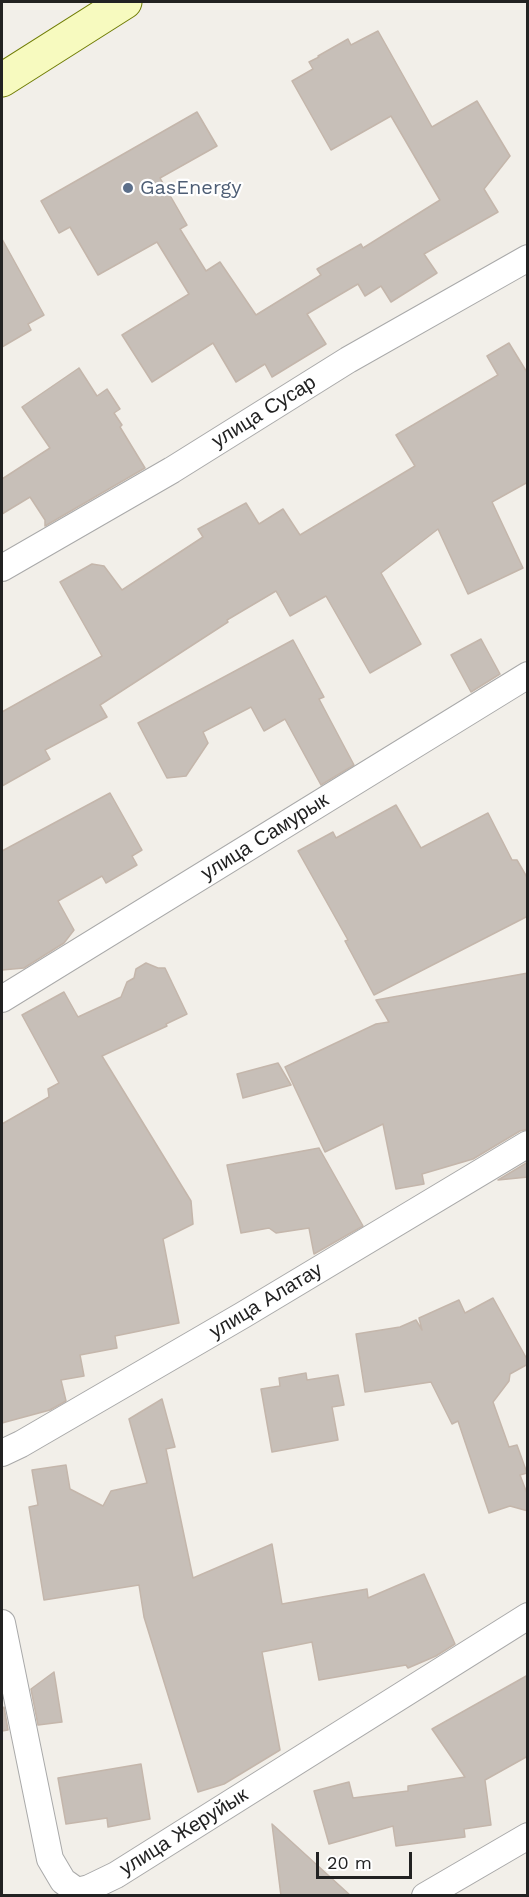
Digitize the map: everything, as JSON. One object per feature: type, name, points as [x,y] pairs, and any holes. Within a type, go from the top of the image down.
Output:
[{"type":"main road","points":[[2,80],[125,2]]},
{"type":"street","name":"улица Сусар","points":[[2,568],[172,470],[348,360],[528,258]]},
{"type":"street","name":"улица Самурык","points":[[2,999],[528,675]]},
{"type":"street","name":"улица Алатау","points":[[2,1453],[243,1315],[528,1144]]},
{"type":"street","name":"улица Жеруйык","points":[[2,1623],[50,1859],[63,1881],[77,1891],[116,1875],[528,1616]]},
{"type":"street","points":[[425,1896],[528,1836]]},
{"type":"building","points":[[378,31],[432,127],[477,101],[510,156],[484,189],[498,212],[424,254],[437,273],[391,302],[381,286],[365,296],[358,284],[307,314],[326,344],[272,377],[265,364],[236,382],[213,343],[152,382],[122,335],[189,294],[157,242],[98,275],[70,227],[59,233],[41,201],[197,112],[217,146],[160,178],[187,225],[180,229],[206,271],[220,262],[256,315],[321,275],[317,269],[361,244],[363,248],[440,200],[391,116],[331,150],[292,81],[313,69],[309,62],[318,56],[348,39],[351,45]]},
{"type":"building","points":[[2,239],[44,315],[28,324],[31,330],[2,347]]},
{"type":"building","points":[[509,343],[528,374],[528,482],[492,502],[523,568],[468,594],[438,529],[381,573],[421,644],[370,673],[326,596],[290,616],[276,591],[227,620],[228,622],[100,705],[107,717],[45,750],[50,759],[2,786],[2,712],[102,656],[60,582],[92,564],[104,566],[122,590],[203,537],[198,529],[246,503],[259,524],[283,509],[300,535],[415,466],[396,435],[498,375],[487,356]]},
{"type":"building","points":[[79,368],[97,396],[107,389],[120,409],[114,413],[122,425],[120,427],[145,468],[45,526],[45,520],[30,497],[2,514],[2,479],[50,448],[22,407]]},
{"type":"building","points":[[481,639],[500,674],[471,692],[451,655]]},
{"type":"building","points":[[293,640],[324,697],[319,699],[354,765],[321,785],[285,719],[264,731],[251,707],[203,732],[208,743],[186,776],[167,778],[138,723]]},
{"type":"building","points":[[110,793],[142,850],[132,856],[137,865],[106,883],[102,876],[58,901],[74,930],[64,943],[24,968],[2,970],[2,851]]},
{"type":"building","points":[[396,805],[421,848],[488,813],[512,860],[517,860],[528,879],[528,916],[374,995],[345,941],[348,940],[298,851],[333,832],[336,838]]},
{"type":"building","points":[[146,963],[165,968],[187,1014],[166,1024],[167,1026],[102,1056],[191,1201],[193,1224],[163,1239],[179,1323],[115,1336],[117,1348],[80,1355],[84,1376],[61,1380],[66,1401],[50,1410],[2,1423],[2,1124],[49,1097],[48,1089],[59,1083],[22,1015],[64,992],[78,1017],[121,997],[127,982],[134,978],[136,969]]},
{"type":"building","points":[[528,973],[528,1129],[520,1131],[473,1159],[422,1174],[424,1184],[396,1189],[383,1124],[325,1152],[285,1067],[376,1024],[389,1022],[376,1000]]},
{"type":"building","points":[[278,1063],[291,1085],[243,1098],[237,1074]]},
{"type":"building","points":[[319,1148],[363,1226],[314,1254],[309,1228],[276,1233],[269,1228],[241,1233],[227,1165]]},
{"type":"building","points":[[528,1162],[528,1177],[498,1180]]},
{"type":"building","points":[[493,1298],[528,1361],[528,1364],[510,1374],[509,1381],[493,1402],[509,1447],[517,1445],[527,1473],[520,1475],[528,1496],[528,1511],[510,1506],[489,1513],[458,1421],[452,1424],[431,1382],[365,1392],[356,1334],[400,1327],[416,1320],[422,1330],[419,1318],[459,1300],[465,1313]]},
{"type":"building","points":[[306,1373],[307,1380],[338,1375],[344,1405],[332,1407],[338,1440],[272,1452],[261,1389],[280,1386],[279,1378]]},
{"type":"building","points":[[162,1399],[175,1447],[166,1449],[193,1578],[272,1544],[282,1604],[367,1589],[368,1598],[424,1574],[455,1644],[436,1656],[408,1668],[406,1665],[319,1680],[312,1642],[262,1652],[280,1750],[224,1784],[198,1792],[144,1617],[139,1585],[44,1600],[29,1507],[38,1505],[32,1470],[66,1465],[70,1489],[103,1506],[111,1491],[147,1483],[129,1419]]},
{"type":"building","points":[[54,1672],[62,1722],[38,1725],[31,1689]]},
{"type":"building","points":[[528,1675],[528,1756],[485,1780],[491,1825],[464,1829],[465,1837],[396,1846],[393,1826],[329,1844],[314,1791],[349,1782],[353,1798],[408,1791],[408,1786],[465,1777],[432,1729]]},
{"type":"building","points":[[4,1707],[8,1730],[2,1731],[2,1709]]},
{"type":"building","points":[[141,1764],[150,1819],[108,1827],[107,1818],[66,1824],[58,1778]]},
{"type":"building","points":[[272,1824],[351,1896],[281,1896]]},
{"type":"place","name":"GasEnergy","points":[[128,188]]}]
